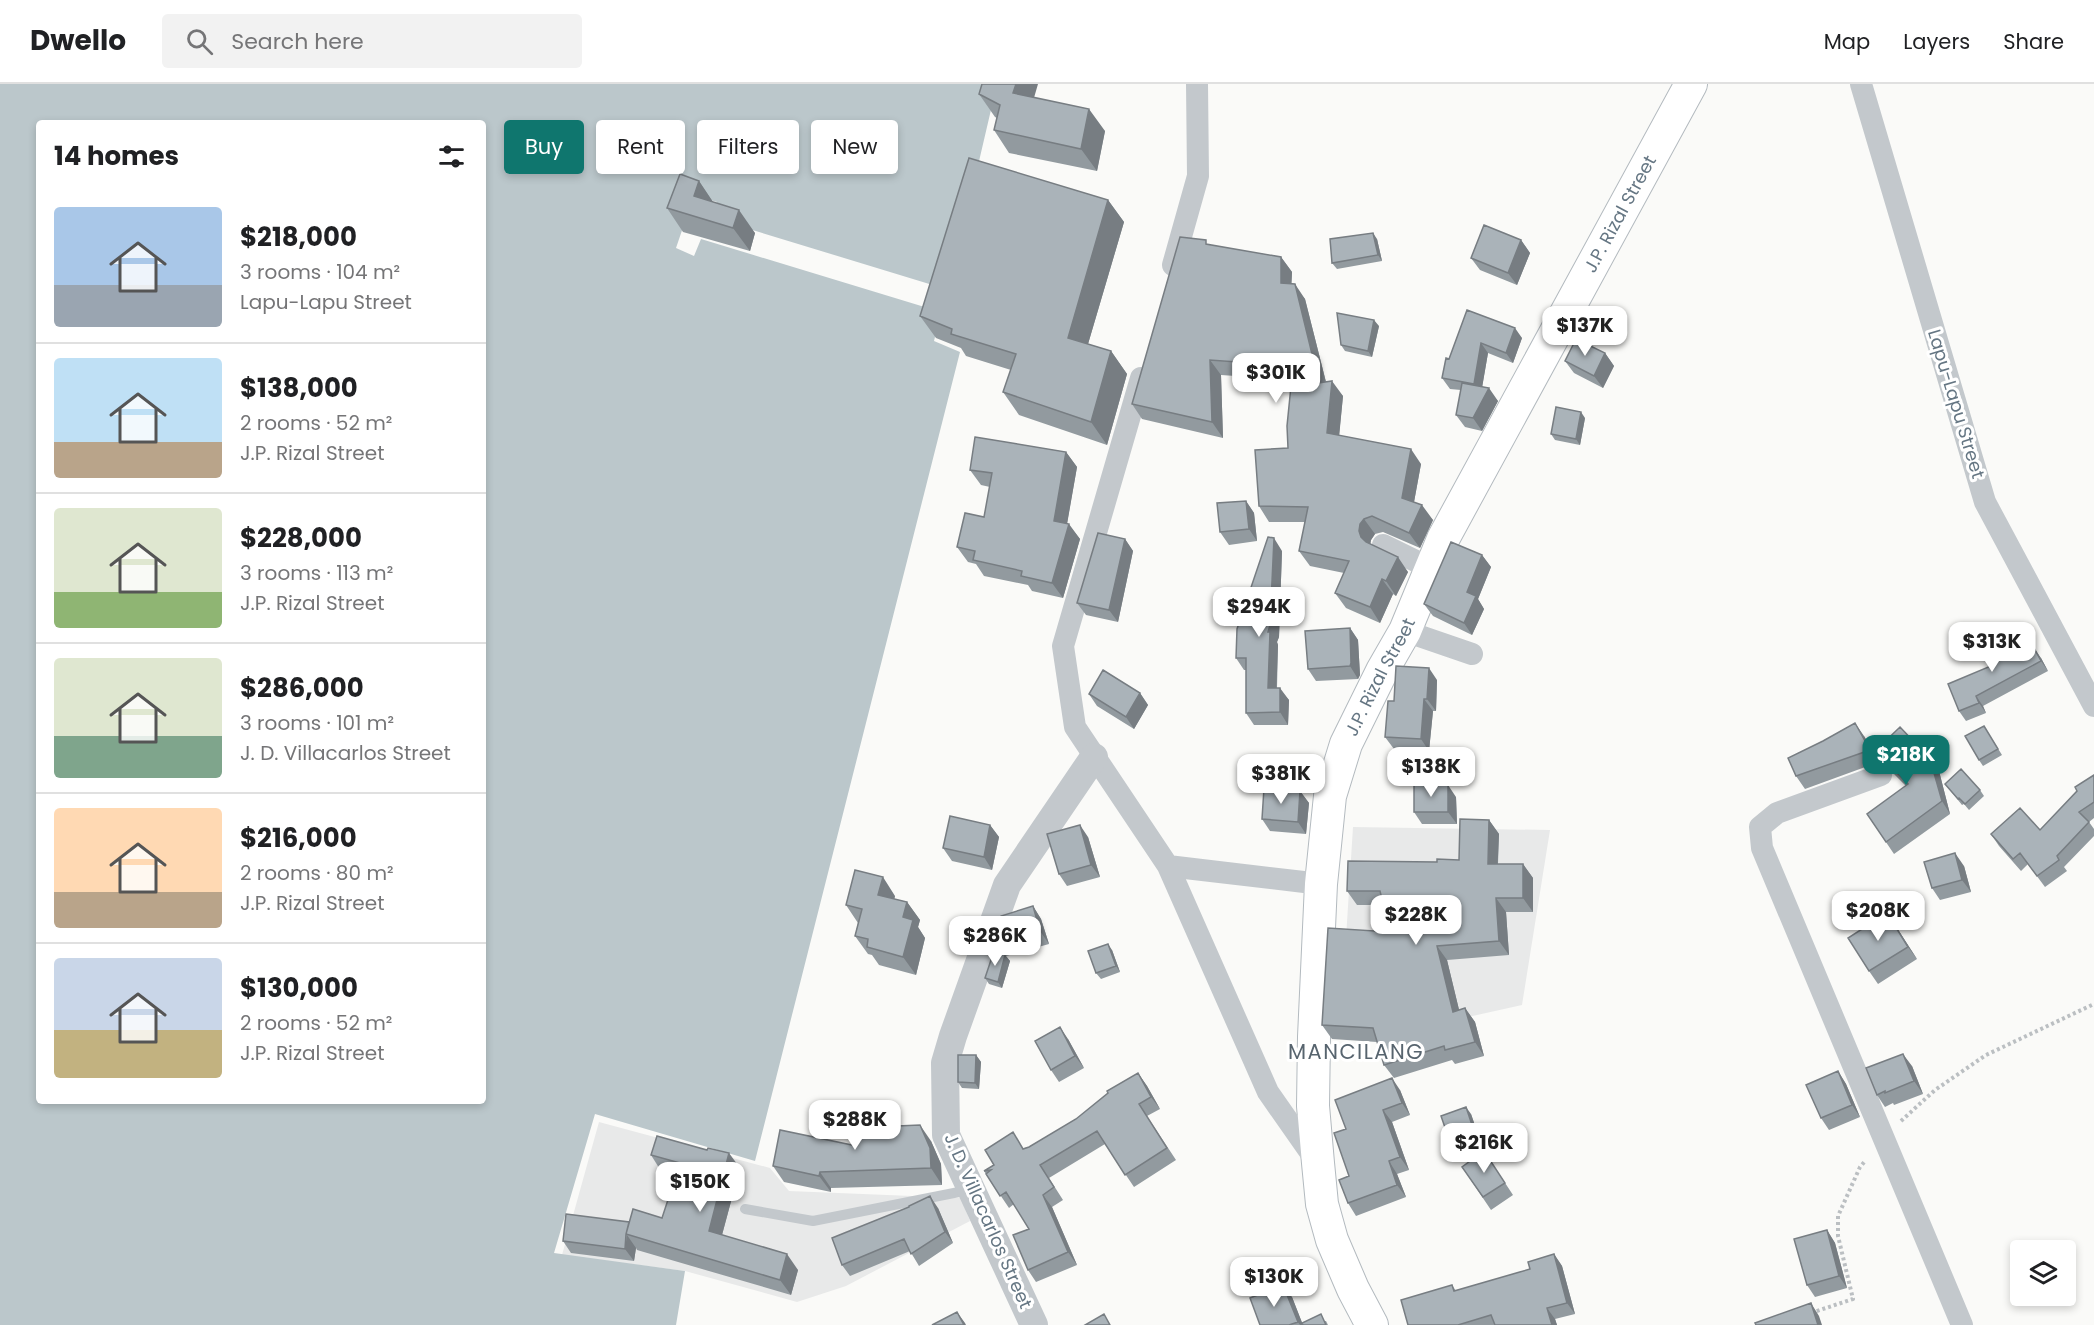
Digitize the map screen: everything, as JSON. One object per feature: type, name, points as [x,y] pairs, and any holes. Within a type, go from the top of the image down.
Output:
[{"type":"main road","name":"J.P. Rizal Street","points":[[1372,1325],[1353,1289],[1332,1239],[1322,1204],[1313,1106],[1321,884],[1330,796],[1346,744],[1382,671],[1405,631],[1443,539],[1691,84]]},
{"type":"street","points":[[1167,286],[1198,176],[1197,84]]},
{"type":"street","name":"Lapu-Lapu Street","points":[[1861,84],[1985,502],[2094,706]]},
{"type":"street","points":[[1148,355],[1063,646],[1075,727],[1168,866],[1268,1092],[1318,1163]]},
{"type":"street","points":[[1383,545],[1430,568]]},
{"type":"street","points":[[1405,631],[1472,654]]},
{"type":"street","name":"J. D. Villacarlos Street","points":[[1034,1325],[946,1135],[945,1063],[1007,885],[1095,757]]},
{"type":"street","points":[[1881,775],[1777,813],[1760,827],[1762,848],[1962,1325]]},
{"type":"street","points":[[1168,866],[1321,884]]},
{"type":"lane","points":[[745,1209],[813,1221],[972,1189]]},
{"type":"path","points":[[1808,1314],[1853,1299],[1838,1236],[1838,1216],[1860,1167],[1884,1137],[1935,1090],[1986,1055],[2094,1004]]},
{"type":"shaded area","points":[[0,84],[997,84],[949,290],[713,218],[717,202],[694,195],[676,248],[694,256],[701,239],[941,312],[934,341],[960,352],[755,1161],[595,1114],[554,1253],[685,1271],[676,1325],[0,1325]]},
{"type":"shaded area","points":[[1353,827],[1550,830],[1522,1005],[1396,1033],[1346,938]]},
{"type":"shaded area","points":[[599,1122],[770,1168],[789,1191],[961,1198],[970,1221],[846,1286],[797,1302],[685,1271],[562,1255]]},
{"type":"building","points":[[982,84],[1016,84],[1013,93],[1089,109],[1081,149],[994,130],[1000,105],[979,94]]},
{"type":"building","points":[[969,158],[1108,200],[1068,338],[1111,351],[1091,422],[1003,392],[1016,354],[951,334],[952,329],[920,316]]},
{"type":"building","points":[[680,174],[699,181],[694,196],[739,210],[733,228],[667,208]]},
{"type":"building","points":[[1484,225],[1521,240],[1508,273],[1471,258]]},
{"type":"building","points":[[1373,233],[1378,255],[1332,263],[1330,239]]},
{"type":"building","points":[[1180,237],[1206,240],[1206,244],[1281,257],[1281,283],[1295,284],[1319,383],[1332,381],[1327,433],[1411,449],[1402,498],[1422,505],[1409,533],[1372,516],[1364,519],[1360,524],[1361,537],[1366,542],[1398,557],[1386,581],[1382,579],[1370,607],[1335,593],[1349,561],[1299,551],[1308,507],[1259,506],[1255,450],[1288,448],[1287,426],[1293,366],[1210,360],[1212,422],[1132,404]]},
{"type":"building","points":[[1467,310],[1515,328],[1506,353],[1481,343],[1474,384],[1442,378],[1446,358],[1449,359]]},
{"type":"building","points":[[1337,313],[1374,320],[1368,351],[1341,345]]},
{"type":"building","points":[[1576,339],[1605,353],[1594,376],[1565,361]]},
{"type":"building","points":[[1462,383],[1489,388],[1473,418],[1456,415]]},
{"type":"building","points":[[1556,407],[1581,412],[1576,439],[1551,434]]},
{"type":"building","points":[[975,437],[1066,452],[1054,521],[1069,524],[1052,583],[1021,576],[1022,571],[973,560],[975,551],[957,547],[965,513],[984,517],[992,473],[970,470]]},
{"type":"building","points":[[1246,501],[1249,529],[1220,532],[1217,503]]},
{"type":"building","points":[[1098,533],[1125,539],[1109,610],[1077,603]]},
{"type":"building","points":[[1268,537],[1274,538],[1268,632],[1270,632],[1268,688],[1280,688],[1280,712],[1246,713],[1246,658],[1236,658],[1237,629]]},
{"type":"building","points":[[1451,542],[1482,555],[1467,592],[1476,596],[1464,623],[1424,604]]},
{"type":"building","points":[[1350,628],[1350,666],[1308,669],[1305,631]]},
{"type":"building","points":[[2013,639],[2020,654],[2034,648],[2041,661],[1976,696],[1979,703],[1959,711],[1948,684],[1991,666],[1984,654]]},
{"type":"building","points":[[1396,666],[1429,668],[1421,739],[1385,737],[1388,701],[1394,701]]},
{"type":"building","points":[[1103,670],[1140,693],[1126,717],[1089,694]]},
{"type":"building","points":[[1855,723],[1870,750],[1796,776],[1788,758]]},
{"type":"building","points":[[1984,726],[1998,749],[1979,760],[1965,736]]},
{"type":"building","points":[[1900,727],[1930,759],[1942,801],[1886,842],[1867,814],[1908,784],[1876,750]]},
{"type":"building","points":[[1961,769],[1980,790],[1965,804],[1945,784]]},
{"type":"building","points":[[2094,775],[2094,802],[2079,812],[2089,822],[2057,856],[2059,860],[2037,876],[2020,853],[2013,859],[1991,834],[2020,808],[2040,830],[2077,791],[2075,787]]},
{"type":"building","points":[[1414,785],[1448,785],[1448,812],[1414,812]]},
{"type":"building","points":[[1264,788],[1300,791],[1298,822],[1262,819]]},
{"type":"building","points":[[950,816],[990,825],[984,857],[943,848]]},
{"type":"building","points":[[1460,819],[1489,820],[1488,864],[1523,864],[1523,898],[1496,898],[1499,941],[1437,946],[1453,1012],[1465,1008],[1475,1042],[1445,1050],[1444,1046],[1384,1065],[1373,1028],[1322,1025],[1328,928],[1390,932],[1380,891],[1347,891],[1348,861],[1437,862],[1437,859],[1459,860]]},
{"type":"building","points":[[1080,825],[1091,865],[1059,874],[1047,834]]},
{"type":"building","points":[[1955,853],[1962,880],[1932,888],[1924,862]]},
{"type":"building","points":[[855,870],[883,877],[878,895],[907,902],[903,917],[913,920],[903,957],[867,947],[868,939],[855,936],[862,909],[846,905]]},
{"type":"building","points":[[1033,906],[1040,931],[996,944],[994,935],[1001,916]]},
{"type":"building","points":[[1887,913],[1908,947],[1869,971],[1848,938]]},
{"type":"building","points":[[1108,944],[1116,966],[1096,973],[1088,951]]},
{"type":"building","points":[[994,951],[1005,955],[998,982],[985,978]]},
{"type":"building","points":[[1060,1027],[1075,1056],[1051,1070],[1035,1041]]},
{"type":"building","points":[[1903,1054],[1914,1081],[1877,1095],[1866,1068]]},
{"type":"building","points":[[958,1055],[976,1055],[975,1083],[958,1082]]},
{"type":"building","points":[[1838,1071],[1852,1105],[1821,1118],[1806,1085]]},
{"type":"building","points":[[1138,1073],[1151,1097],[1139,1104],[1167,1148],[1125,1175],[1097,1131],[1040,1165],[1054,1187],[1043,1195],[1068,1252],[1028,1270],[1013,1235],[1029,1229],[1006,1192],[1000,1196],[986,1174],[991,1170],[984,1171],[994,1165],[985,1150],[1013,1132],[1023,1149],[1029,1147],[1076,1119],[1108,1093],[1107,1091]]},
{"type":"building","points":[[1392,1078],[1402,1103],[1383,1110],[1400,1157],[1389,1161],[1397,1185],[1348,1203],[1339,1180],[1349,1176],[1334,1133],[1346,1129],[1335,1100]]},
{"type":"building","points":[[1466,1107],[1475,1134],[1450,1142],[1441,1116]]},
{"type":"building","points":[[920,1125],[930,1148],[931,1168],[820,1172],[819,1176],[773,1166],[780,1130],[852,1145],[851,1128]]},
{"type":"building","points":[[657,1136],[707,1150],[708,1148],[729,1153],[709,1231],[787,1254],[780,1280],[626,1234],[633,1209],[662,1218],[680,1163],[651,1155]]},
{"type":"building","points":[[1484,1151],[1505,1183],[1483,1197],[1462,1167]]},
{"type":"building","points":[[930,1196],[945,1232],[911,1254],[904,1239],[842,1265],[832,1238],[909,1207]]},
{"type":"building","points":[[566,1214],[629,1222],[625,1249],[563,1241]]},
{"type":"building","points":[[1827,1230],[1839,1276],[1807,1285],[1794,1239]]},
{"type":"building","points":[[1554,1254],[1567,1303],[1547,1308],[1552,1325],[1495,1325],[1491,1315],[1458,1325],[1408,1325],[1401,1300],[1452,1285],[1454,1291],[1530,1269],[1528,1262]]},
{"type":"building","points":[[1283,1285],[1298,1322],[1289,1325],[1260,1325],[1250,1298]]},
{"type":"building","points":[[1811,1303],[1818,1325],[1756,1325],[1755,1323]]},
{"type":"building","points":[[957,1312],[964,1325],[932,1325]]},
{"type":"building","points":[[1104,1314],[1110,1325],[1085,1325]]},
{"type":"building","points":[[1321,1314],[1326,1325],[1303,1325],[1302,1323]]},
{"type":"district","name":"MANCILANG","points":[[1356,1052]]}]
